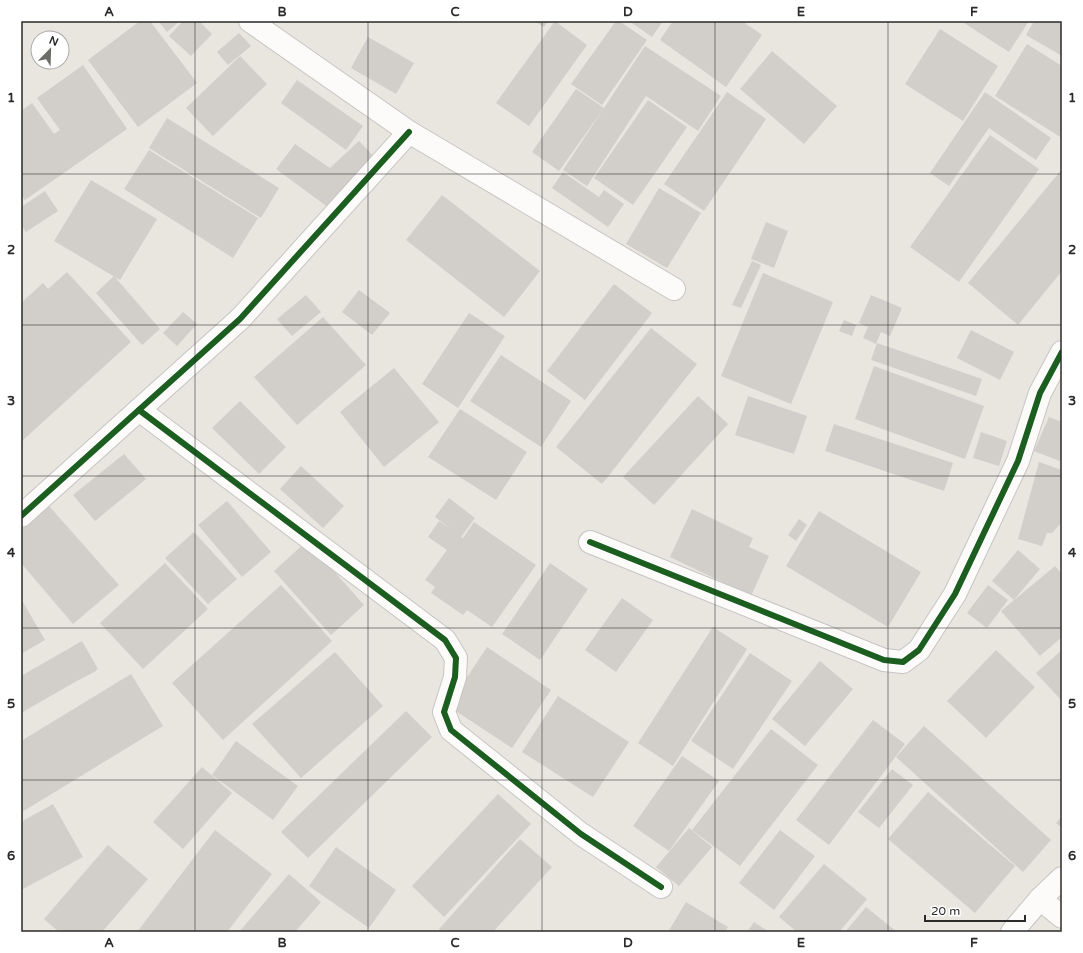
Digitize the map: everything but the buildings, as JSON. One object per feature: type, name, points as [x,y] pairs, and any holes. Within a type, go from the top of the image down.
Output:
[{"type":"street","points":[[250,21],[409,132],[674,289]]},
{"type":"street","points":[[21,516],[240,319],[409,132]]},
{"type":"street","points":[[590,542],[884,660],[902,662],[919,650],[955,594],[1018,461],[1040,393],[1062,352]]},
{"type":"street","points":[[139,410],[445,640],[456,658],[455,677],[444,712],[451,730],[581,834],[661,887]]},
{"type":"street","points":[[1012,932],[1040,899],[1062,878]]},
{"type":"street","points":[[1040,899],[1062,917]]},
{"type":"cycle path","points":[[21,516],[240,319],[409,132]]},
{"type":"cycle path","points":[[590,542],[884,660],[903,662],[919,650],[955,594],[1018,461],[1040,393],[1062,352]]},
{"type":"cycle path","points":[[139,410],[445,640],[456,658],[455,677],[444,712],[451,730],[581,834],[661,887]]}]
